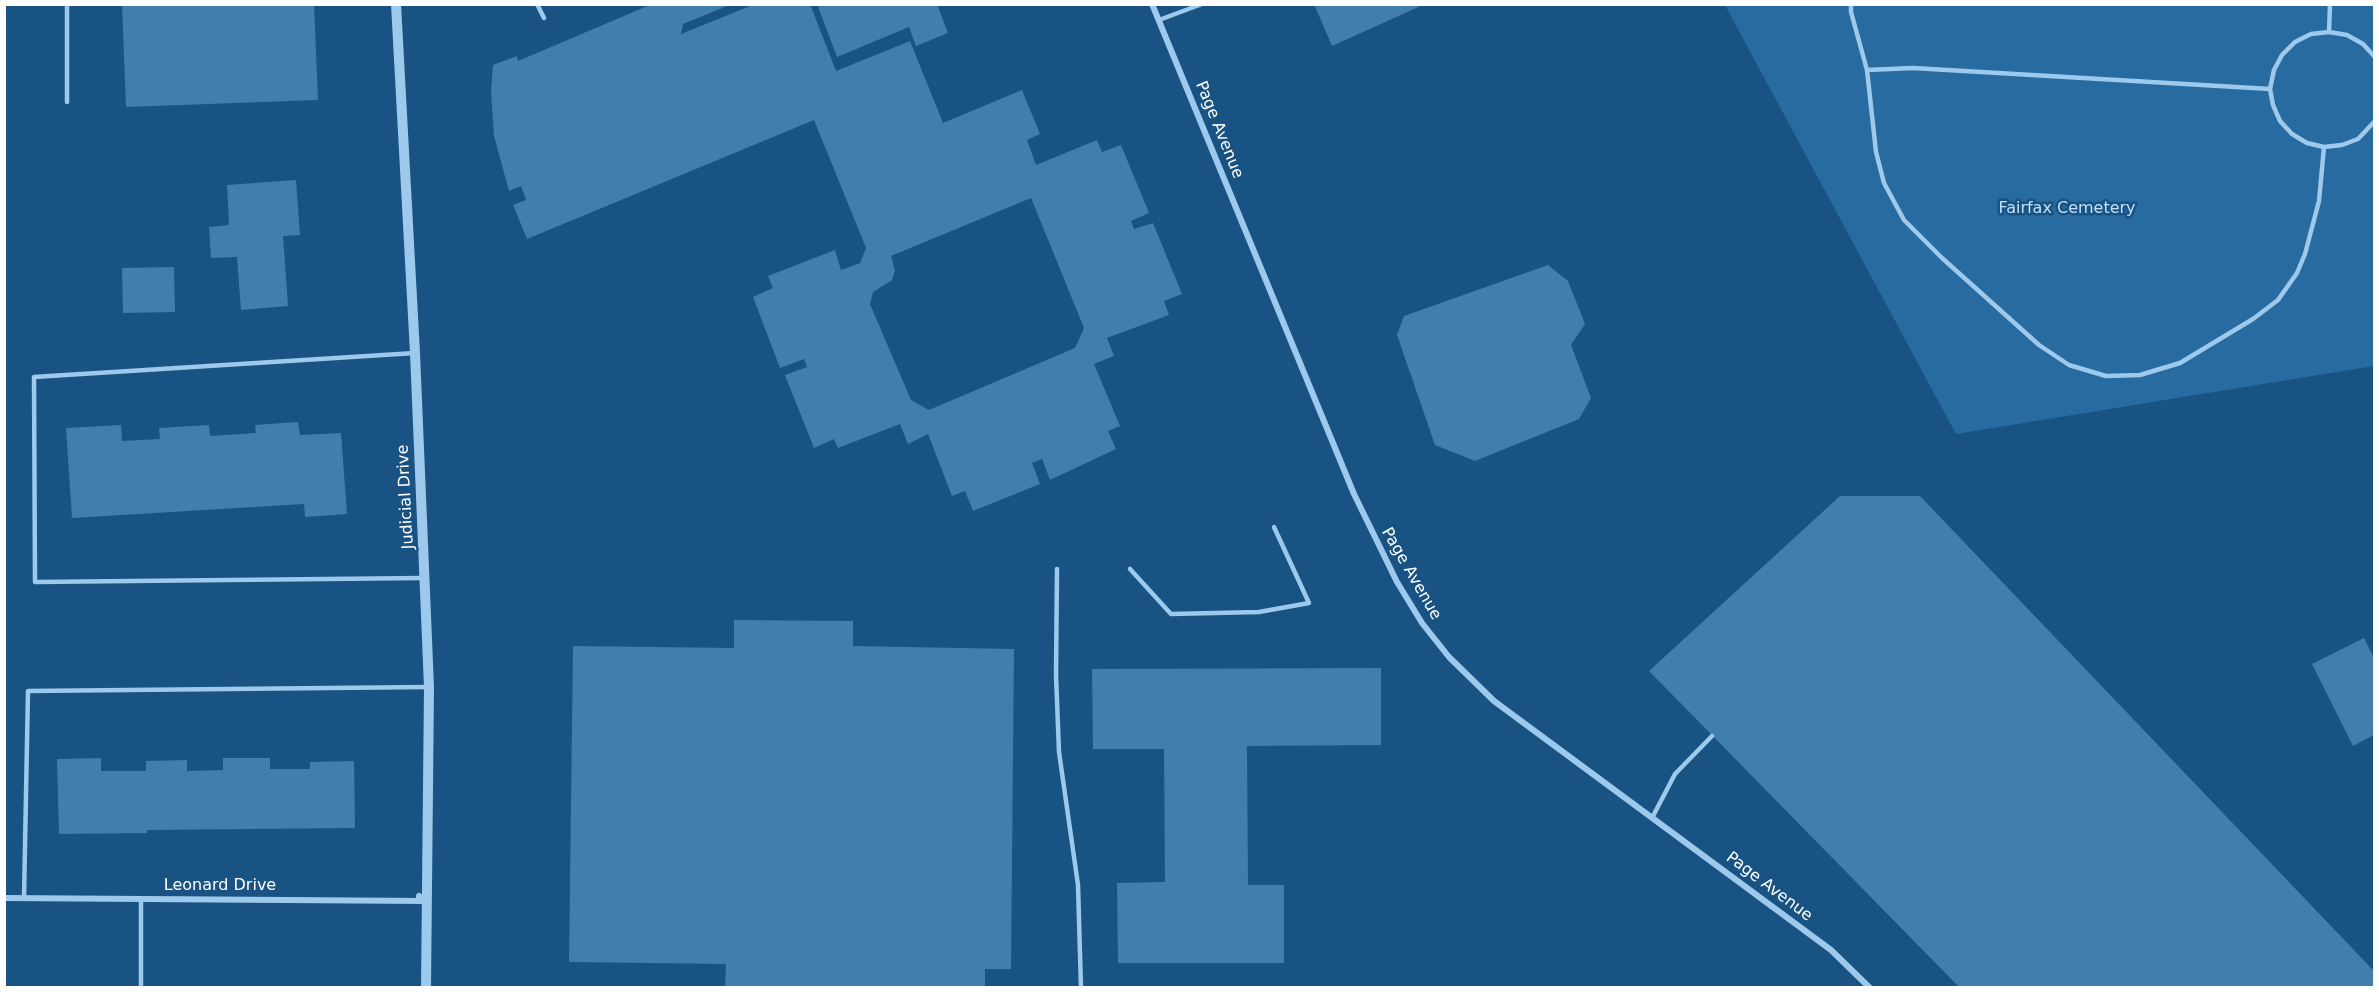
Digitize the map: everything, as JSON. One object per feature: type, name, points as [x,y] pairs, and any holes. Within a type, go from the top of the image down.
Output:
[{"type":"street","name":"Judicial Drive","points":[[396,4],[415,353],[429,687],[422,898],[426,987]]},
{"type":"street","name":"Page Avenue","points":[[1152,4],[1358,503],[1397,582],[1422,623],[1449,657],[1494,701],[1831,950],[1870,987]]},
{"type":"street","name":"Leonard Drive","points":[[4,898],[422,898]]},
{"type":"lane","points":[[67,4],[67,102]]},
{"type":"lane","points":[[537,4],[544,18]]},
{"type":"lane","points":[[1159,20],[1202,4]]},
{"type":"lane","points":[[1851,4],[1867,70],[1876,152],[1884,183],[1904,220],[1942,258],[2039,345],[2069,365],[2106,376],[2140,375],[2180,363],[2253,319],[2277,300],[2298,273],[2306,254],[2319,201],[2324,147]]},
{"type":"lane","points":[[2329,32],[2330,4]]},
{"type":"lane","points":[[2374,56],[2363,44],[2347,35],[2329,32],[2311,34],[2295,42],[2282,55],[2274,70],[2270,89],[2272,105],[2280,121],[2292,134],[2307,143],[2324,147],[2342,145],[2358,139],[2374,122]]},
{"type":"lane","points":[[1867,70],[1912,68],[2270,89]]},
{"type":"lane","points":[[415,353],[34,377],[35,582],[425,578]]},
{"type":"lane","points":[[1130,569],[1171,614],[1259,612],[1310,603],[1274,527]]},
{"type":"lane","points":[[1057,569],[1056,675],[1059,752],[1078,885],[1081,987]]},
{"type":"lane","points":[[24,898],[28,691],[429,687]]},
{"type":"lane","points":[[1652,818],[1676,774],[1712,736]]},
{"type":"lane","points":[[141,899],[141,987]]},
{"type":"green space","name":"Fairfax Cemetery","points":[[1725,5],[2374,5],[2374,366],[1956,434]]},
{"type":"building","points":[[122,4],[314,4],[318,100],[126,107]]},
{"type":"building","points":[[652,4],[732,4],[683,24],[681,34],[755,4],[810,4],[836,71],[910,41],[943,123],[1022,90],[1040,134],[1027,140],[1036,165],[1097,140],[1102,152],[1121,145],[1149,213],[1131,221],[1134,229],[1153,223],[1182,294],[1164,301],[1169,315],[1107,338],[1114,356],[1094,364],[1120,426],[1108,431],[1116,449],[1050,480],[1042,459],[1032,463],[1040,484],[973,511],[965,491],[952,496],[928,434],[908,444],[900,424],[838,448],[834,439],[814,448],[785,375],[807,367],[804,359],[780,368],[753,297],[773,288],[768,276],[835,250],[841,270],[860,263],[866,248],[814,120],[527,239],[513,205],[526,200],[521,186],[509,191],[494,136],[491,91],[493,65],[517,56],[518,61]],"holes":[[[1031,198],[1084,328],[1075,348],[929,410],[911,400],[870,304],[873,292],[892,280],[895,270],[891,256]]]},
{"type":"building","points":[[817,4],[937,4],[948,33],[916,46],[909,27],[837,57]]},
{"type":"building","points":[[1314,4],[1425,4],[1332,46]]},
{"type":"building","points":[[296,180],[300,235],[283,236],[288,306],[241,310],[237,257],[211,258],[209,227],[229,225],[227,185]]},
{"type":"building","points":[[1548,265],[1568,281],[1585,324],[1571,345],[1591,398],[1579,419],[1475,461],[1435,445],[1397,335],[1404,316]]},
{"type":"building","points":[[174,267],[175,312],[123,313],[122,268]]},
{"type":"building","points":[[298,422],[300,435],[341,433],[347,514],[305,517],[304,504],[72,518],[66,428],[121,425],[122,441],[160,439],[159,428],[209,425],[210,436],[256,433],[255,425]]},
{"type":"building","points":[[1840,496],[1920,496],[2374,971],[2374,988],[1960,988],[1649,671]]},
{"type":"building","points":[[734,620],[853,621],[853,646],[1014,649],[1011,969],[985,969],[985,988],[725,988],[726,964],[569,962],[573,646],[734,648]]},
{"type":"building","points":[[2364,638],[2374,658],[2374,735],[2353,746],[2312,664]]},
{"type":"building","points":[[1381,668],[1381,745],[1247,746],[1248,885],[1284,885],[1284,963],[1118,963],[1117,883],[1165,882],[1164,749],[1093,749],[1092,669]]},
{"type":"building","points":[[101,758],[101,771],[146,771],[146,761],[187,760],[187,771],[223,770],[223,758],[270,758],[270,769],[310,769],[310,762],[354,761],[355,828],[147,830],[147,833],[59,834],[57,759]]}]
